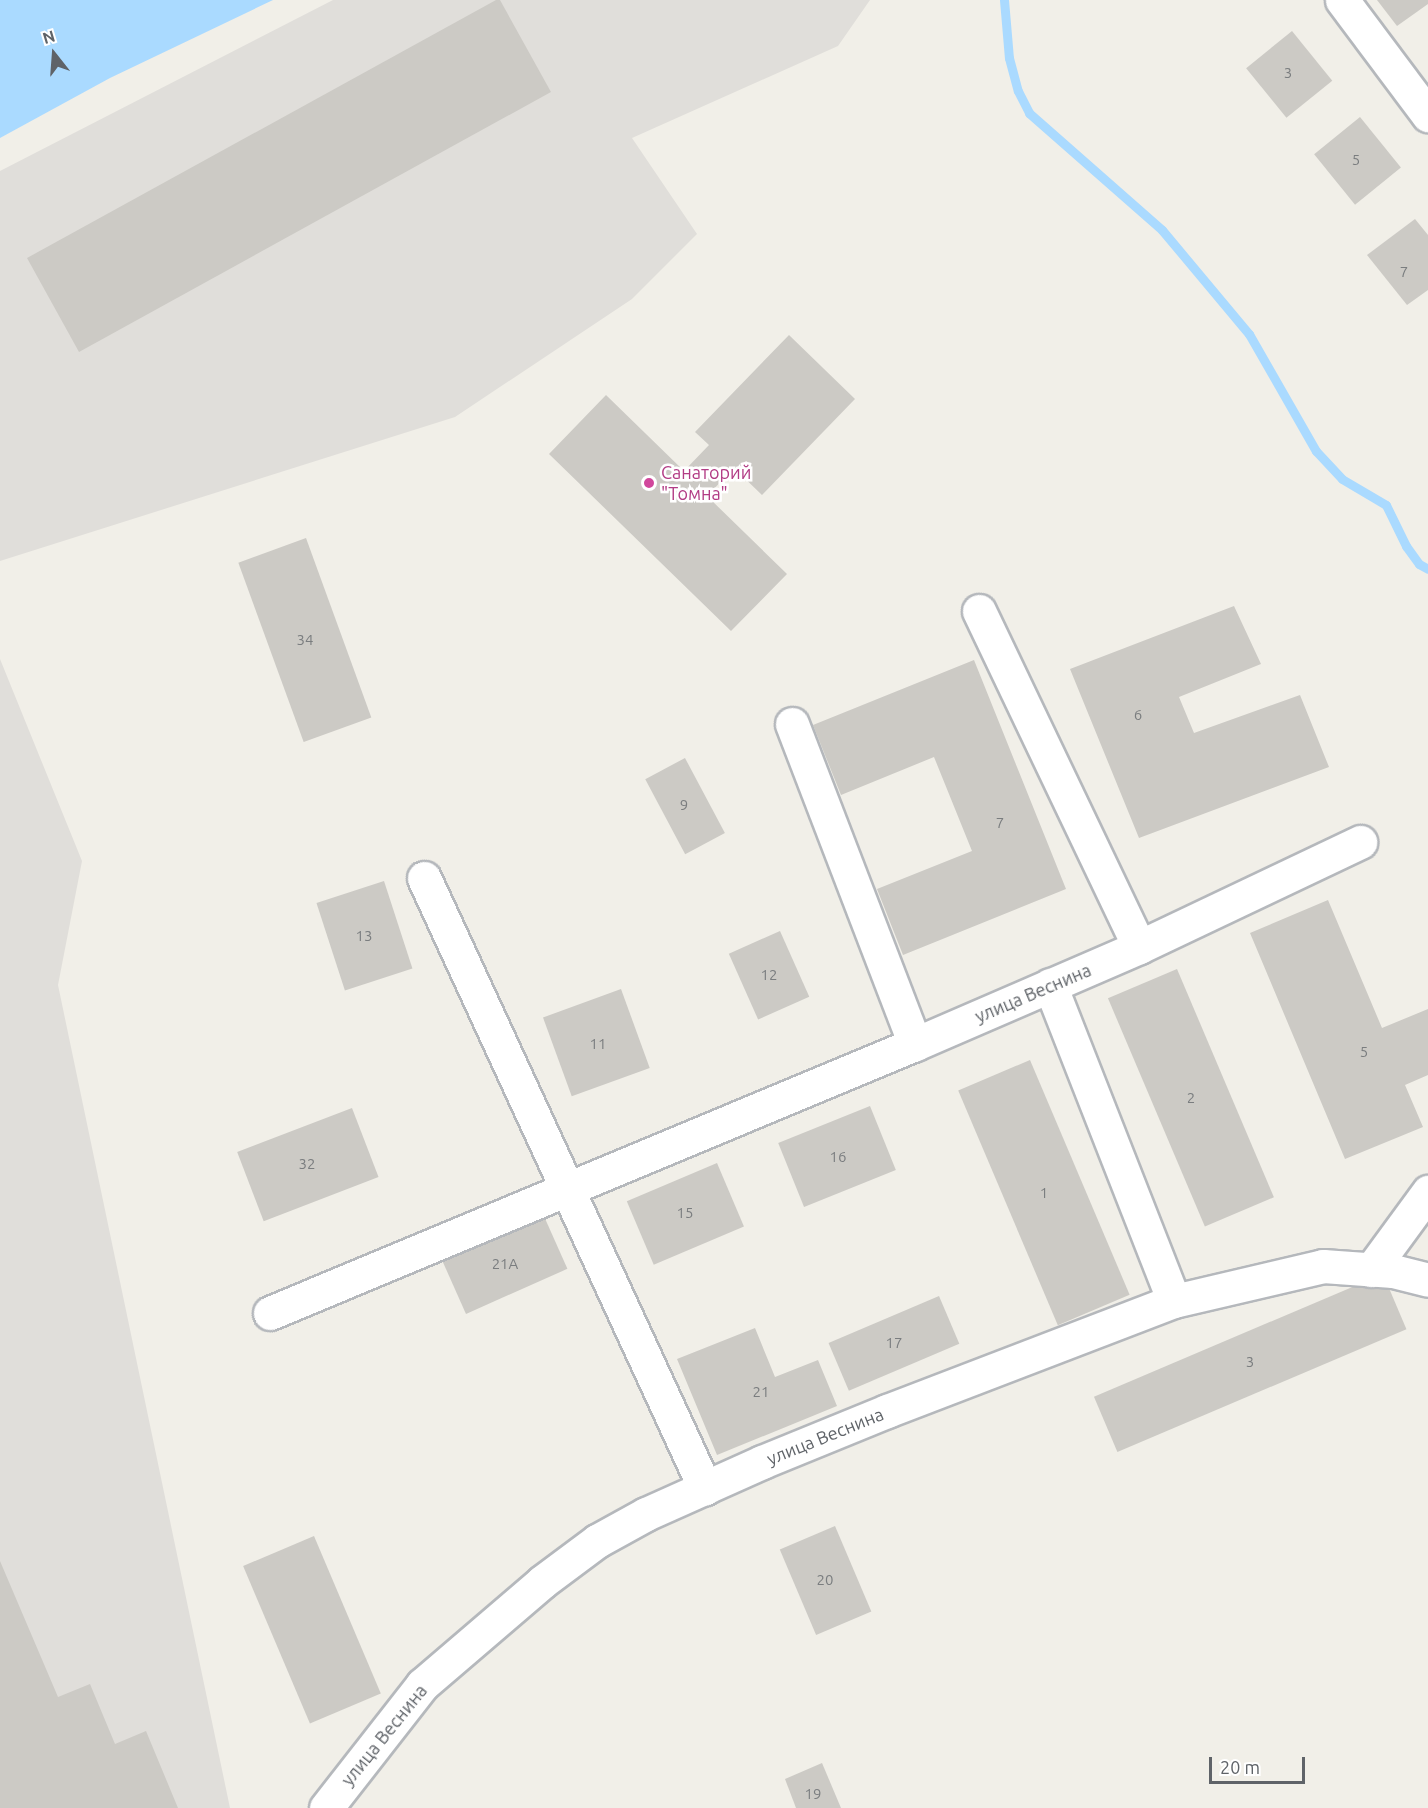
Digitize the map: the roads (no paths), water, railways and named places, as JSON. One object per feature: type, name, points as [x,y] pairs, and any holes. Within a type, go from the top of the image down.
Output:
[{"type":"street","points":[[1342,0],[1428,115]]},
{"type":"street","points":[[979,611],[1139,947]]},
{"type":"street","points":[[792,724],[915,1044]]},
{"type":"street","name":"улица Веснина","points":[[270,1313],[915,1044],[1139,947],[1360,842]]},
{"type":"street","points":[[424,878],[705,1488]]},
{"type":"street","points":[[1050,985],[1174,1301]]},
{"type":"street","points":[[1371,1270],[1428,1192]]},
{"type":"street","name":"улица Веснина","points":[[326,1808],[422,1685],[542,1582],[597,1541],[646,1514],[887,1411],[1174,1301],[1323,1266],[1401,1273],[1428,1280]]},
{"type":"water","points":[[0,0],[273,0],[110,78],[0,138]]},
{"type":"waterway","points":[[1004,0],[1009,58],[1018,91],[1029,113],[1162,230],[1249,334],[1316,451],[1342,479],[1386,505],[1406,546],[1419,564],[1428,569]]},
{"type":"place","name":"Санаторий \"Томна\"","points":[[649,483]]}]
